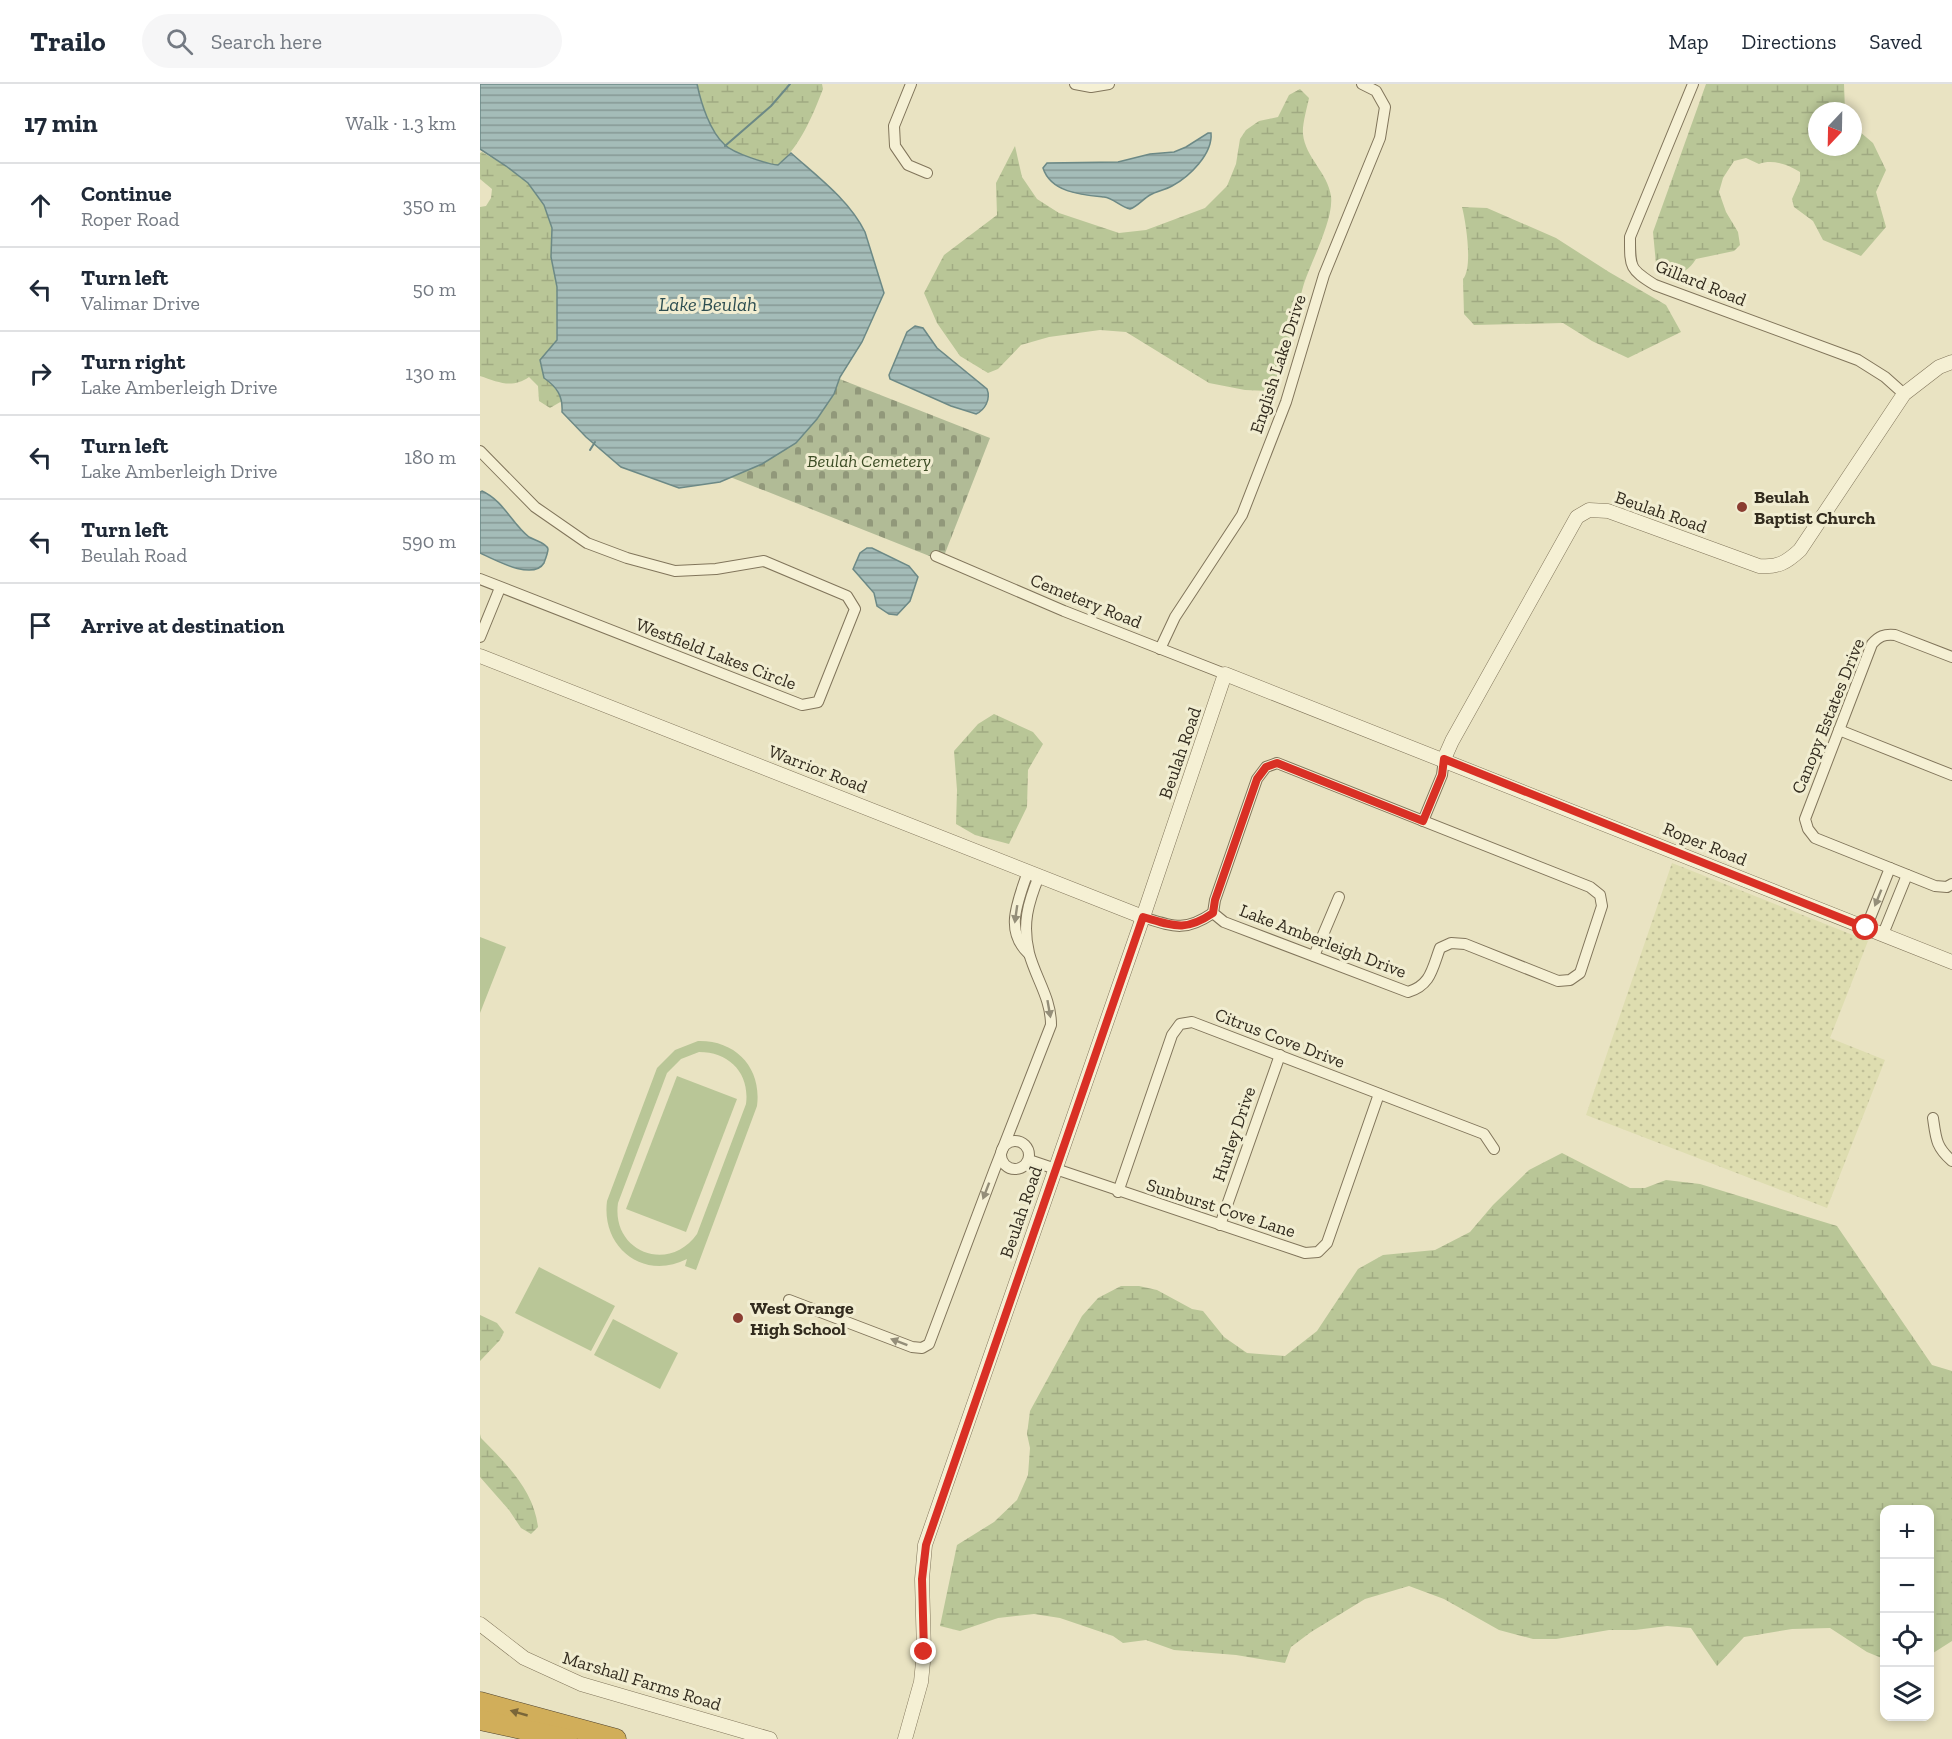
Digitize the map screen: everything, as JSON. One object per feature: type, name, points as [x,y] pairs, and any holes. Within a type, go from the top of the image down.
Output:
[{"type":"highway","points":[[480,1702],[616,1739]]},
{"type":"highway","points":[[480,1720],[567,1739]]},
{"type":"street","points":[[911,84],[894,126],[895,146],[908,165],[927,173]]},
{"type":"street","points":[[1075,84],[1091,87],[1109,84]]},
{"type":"street","name":"English Lake Drive","points":[[1160,649],[1175,617],[1242,515],[1286,402],[1324,275],[1380,138],[1385,107],[1376,91],[1362,84]]},
{"type":"street","name":"Gillard Road","points":[[1694,84],[1630,237],[1630,261],[1636,274],[1655,285],[1858,360],[1886,376],[1904,394]]},
{"type":"street","points":[[1904,394],[1939,368],[1952,362]]},
{"type":"street","name":"Beulah Road","points":[[1444,759],[1577,517],[1589,510],[1608,511],[1759,566],[1776,567],[1800,550],[1904,394]]},
{"type":"street","name":"Westfield Lakes Circle","points":[[480,452],[535,507],[587,543],[627,558],[675,571],[764,561],[847,596],[855,609],[818,702],[802,705],[480,579]]},
{"type":"street","name":"Cemetery Road","points":[[936,556],[1225,674]]},
{"type":"street","points":[[480,637],[500,588]]},
{"type":"street","name":"Canopy Estates Drive","points":[[1952,657],[1895,635],[1886,634],[1872,644],[1805,819],[1808,829],[1815,838],[1935,885],[1947,887],[1952,884]]},
{"type":"street","name":"Warrior Road","points":[[480,656],[1143,917]]},
{"type":"street","points":[[1225,674],[1444,759],[1442,775],[1423,821]]},
{"type":"street","name":"Beulah Road","points":[[904,1739],[921,1682],[924,1652],[922,1579],[926,1545],[1225,674]]},
{"type":"street","points":[[1839,730],[1952,775]]},
{"type":"street","name":"Roper Road","points":[[1444,759],[1952,962]]},
{"type":"street","name":"Lake Amberleigh Drive","points":[[1143,917],[1172,926],[1185,927],[1201,922],[1213,913],[1215,900],[1257,779],[1266,767],[1277,763],[1590,886],[1600,895],[1602,906],[1580,973],[1570,980],[1558,981],[1465,944],[1451,943],[1440,948],[1427,981],[1419,988],[1408,992],[1224,922],[1213,913]]},
{"type":"street","points":[[1866,928],[1890,868]]},
{"type":"street","points":[[789,1300],[912,1347],[925,1348],[929,1344],[1051,1025],[1051,1009],[1029,954],[1017,940],[1014,923],[1014,915],[1034,873]]},
{"type":"street","points":[[1883,934],[1907,874]]},
{"type":"street","points":[[1314,956],[1339,897]]},
{"type":"street","name":"Citrus Cove Drive","points":[[1118,1192],[1172,1035],[1180,1024],[1192,1022],[1484,1134],[1494,1149]]},
{"type":"street","name":"Hurley Drive","points":[[1220,1225],[1280,1055]]},
{"type":"street","name":"Sunburst Cove Lane","points":[[1029,1160],[1118,1192],[1305,1253],[1318,1252],[1327,1243],[1379,1094]]},
{"type":"street","points":[[1934,1118],[1935,1135],[1940,1150],[1952,1161]]},
{"type":"street","points":[[1009,1142],[1020,1142],[1028,1149],[1029,1160],[1021,1168],[1010,1169],[1002,1161],[1002,1150],[1009,1142]]},
{"type":"street","name":"Marshall Farms Road","points":[[480,1624],[524,1658],[581,1684],[770,1739]]},
{"type":"green space","points":[[697,84],[822,84],[823,89],[799,140],[778,165],[750,158],[725,145],[711,125]]},
{"type":"green space","points":[[1706,84],[1844,84],[1845,102],[1808,102],[1808,156],[1862,156],[1862,134],[1873,143],[1886,170],[1876,192],[1886,227],[1861,256],[1823,240],[1813,221],[1794,207],[1792,199],[1800,181],[1800,172],[1780,163],[1759,164],[1746,158],[1734,161],[1723,178],[1719,192],[1726,212],[1738,232],[1740,245],[1734,251],[1696,259],[1686,270],[1670,274],[1656,264],[1653,232]]},
{"type":"green space","points":[[1300,89],[1309,98],[1303,126],[1305,142],[1326,180],[1331,196],[1331,206],[1325,229],[1303,287],[1287,354],[1269,391],[1245,390],[1209,383],[1126,332],[1100,330],[1049,337],[1021,345],[998,369],[988,373],[960,356],[937,323],[924,293],[944,255],[997,215],[996,183],[1015,146],[1022,177],[1037,199],[1059,213],[1119,233],[1146,230],[1205,208],[1227,186],[1236,164],[1240,139],[1246,130],[1259,121],[1278,117],[1289,95]]},
{"type":"green space","points":[[480,153],[506,166],[528,183],[544,205],[552,228],[551,257],[557,287],[556,386],[562,401],[550,408],[539,401],[538,386],[529,377],[511,384],[480,376],[480,207],[486,206],[491,198],[492,189],[480,179]]},
{"type":"green space","points":[[1462,207],[1487,208],[1556,238],[1666,305],[1681,332],[1628,358],[1592,341],[1563,323],[1474,325],[1464,314],[1463,279],[1468,265],[1468,255]]},
{"type":"green space","name":"Beulah Cemetery","points":[[743,341],[990,438],[942,561],[695,463]]},
{"type":"green space","points":[[994,714],[1033,732],[1043,744],[1028,770],[1027,807],[1009,844],[975,835],[956,824],[957,790],[954,751],[978,724]]},
{"type":"green space","points":[[1672,863],[1868,941],[1830,1038],[1885,1060],[1827,1208],[1586,1115]]},
{"type":"green space","points":[[480,937],[506,947],[480,1013]]},
{"type":"green space","points":[[698,1041],[724,1045],[735,1051],[751,1068],[757,1092],[757,1106],[696,1270],[685,1266],[687,1259],[671,1265],[656,1266],[641,1263],[629,1256],[618,1246],[607,1218],[607,1201],[657,1068],[675,1050]],"holes":[[[699,1052],[710,1053],[729,1061],[741,1074],[745,1083],[746,1104],[697,1234],[685,1246],[672,1253],[658,1255],[644,1252],[633,1245],[623,1234],[618,1220],[618,1203],[667,1073],[681,1059]]]},
{"type":"green space","points":[[677,1076],[737,1099],[686,1232],[626,1209]]},
{"type":"green space","points":[[1562,1153],[1630,1188],[1645,1188],[1666,1180],[1700,1184],[1837,1226],[1932,1365],[1952,1371],[1952,1641],[1934,1652],[1934,1505],[1880,1505],[1880,1657],[1867,1652],[1830,1628],[1792,1629],[1744,1637],[1717,1666],[1691,1628],[1667,1626],[1609,1630],[1556,1639],[1533,1639],[1499,1630],[1444,1599],[1409,1586],[1365,1599],[1311,1632],[1291,1647],[1285,1663],[1236,1655],[1174,1650],[1146,1640],[1123,1643],[1113,1636],[1060,1618],[1034,1614],[998,1618],[960,1631],[940,1626],[957,1545],[994,1522],[1017,1500],[1028,1475],[1030,1448],[1027,1434],[1030,1411],[1082,1316],[1098,1298],[1121,1286],[1139,1286],[1157,1290],[1192,1309],[1203,1311],[1224,1337],[1247,1353],[1285,1356],[1317,1331],[1358,1269],[1383,1255],[1435,1250],[1470,1232],[1493,1205],[1529,1170]]},
{"type":"green space","points":[[539,1267],[615,1306],[591,1351],[515,1313]]},
{"type":"green space","points":[[480,1315],[497,1323],[504,1332],[500,1340],[480,1361]]},
{"type":"green space","points":[[613,1319],[678,1353],[660,1389],[594,1355]]},
{"type":"green space","points":[[480,1434],[481,1438],[517,1478],[531,1501],[538,1527],[531,1534],[521,1528],[509,1510],[480,1477]]},
{"type":"water","name":"Lake Beulah","points":[[480,84],[697,84],[711,125],[725,145],[750,158],[778,165],[791,153],[842,199],[865,232],[884,293],[862,342],[840,377],[834,394],[817,419],[796,443],[762,464],[720,482],[679,488],[621,467],[586,437],[562,412],[560,397],[556,388],[544,378],[540,360],[557,340],[557,287],[551,257],[552,228],[544,205],[528,183],[480,149]]},
{"type":"water","points":[[1211,133],[1211,141],[1208,149],[1192,171],[1179,182],[1150,195],[1130,209],[1107,198],[1078,194],[1060,188],[1047,176],[1043,168],[1047,163],[1118,162],[1150,154],[1174,152]]},
{"type":"water","points":[[915,326],[923,328],[937,348],[987,389],[988,400],[979,412],[976,414],[951,406],[890,379],[889,375],[907,332]]},
{"type":"water","points":[[480,492],[490,495],[529,537],[547,547],[544,563],[539,568],[523,570],[480,553]]},
{"type":"water","points":[[867,548],[872,548],[909,566],[918,577],[910,601],[897,615],[889,614],[877,606],[874,593],[853,569],[860,553]]},
{"type":"waterway","points":[[725,146],[771,106],[790,84]]},
{"type":"waterway","points":[[590,450],[595,442]]},
{"type":"place","name":"Beulah Baptist Church","points":[[1742,507]]},
{"type":"place","name":"West Orange High School","points":[[738,1318]]},
{"type":"route","points":[[924,1652],[922,1579],[926,1545],[1143,917],[1172,926],[1185,927],[1201,922],[1213,913],[1215,900],[1257,779],[1266,767],[1277,763],[1423,821],[1442,775],[1444,759],[1866,928]]}]
